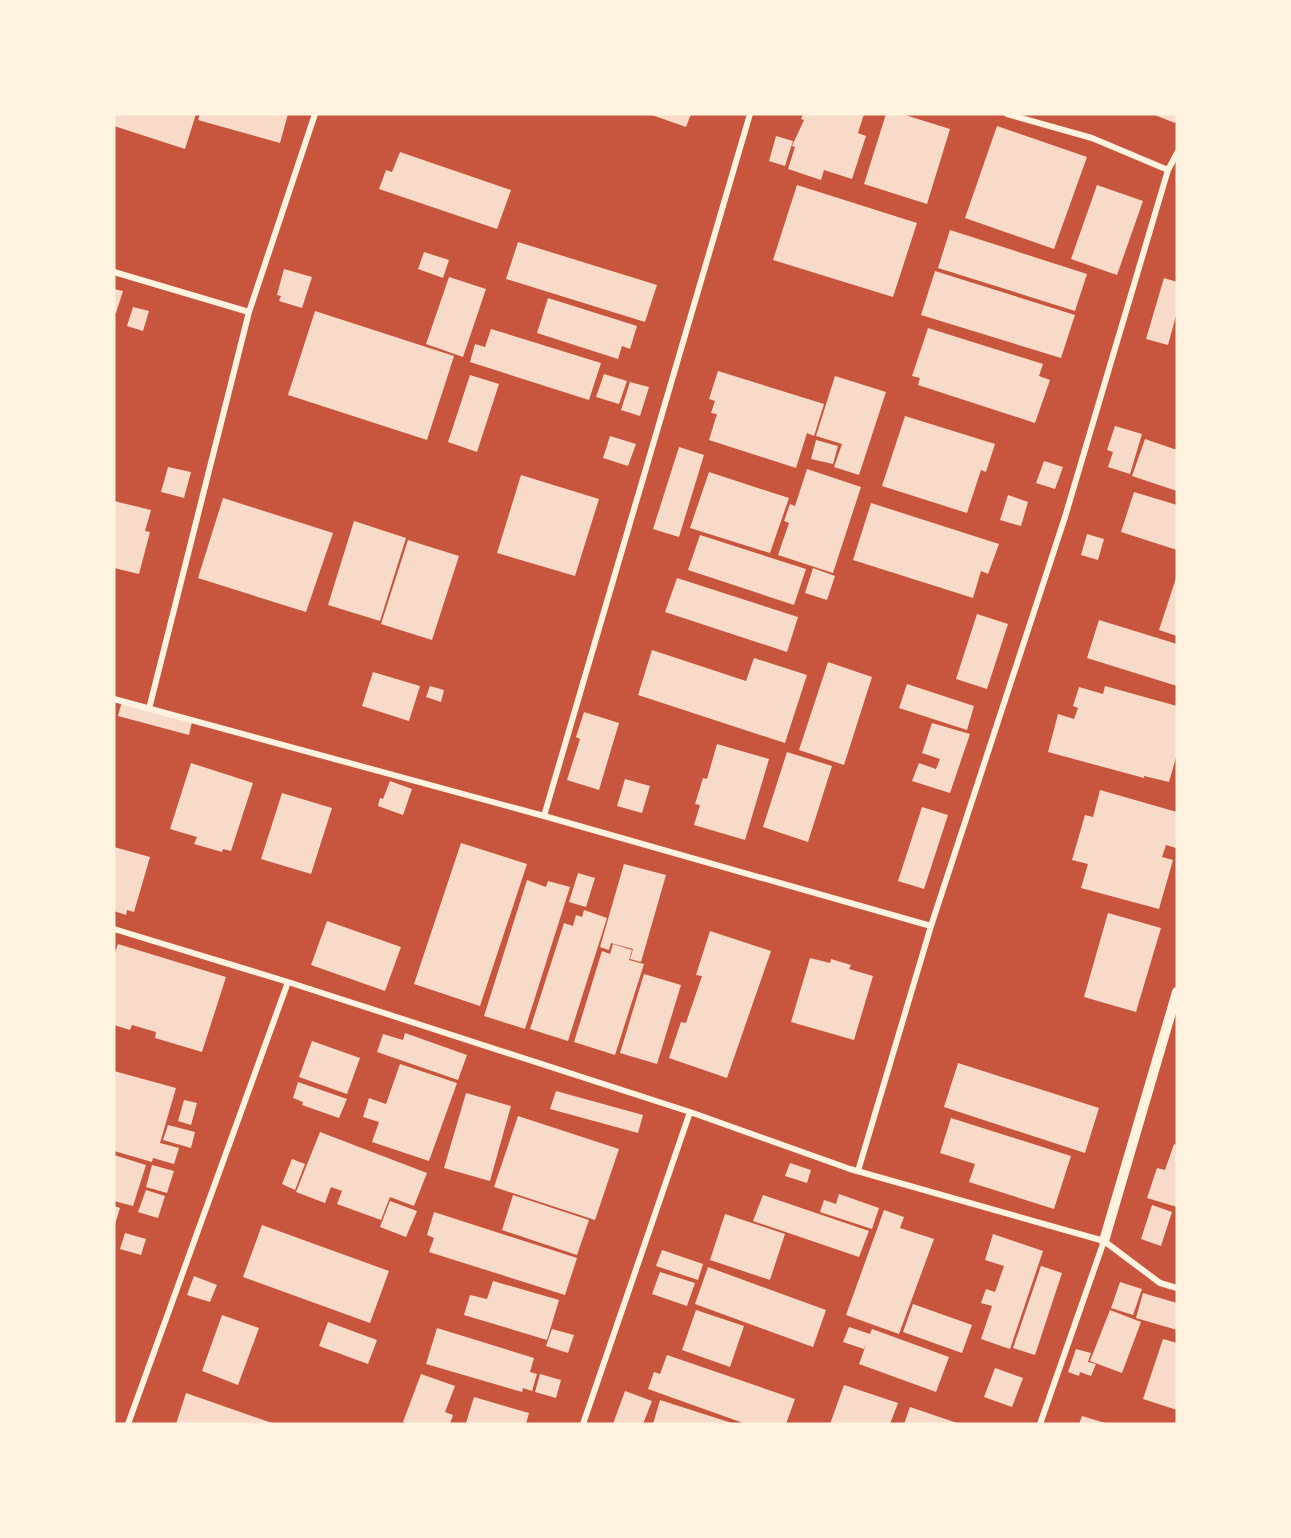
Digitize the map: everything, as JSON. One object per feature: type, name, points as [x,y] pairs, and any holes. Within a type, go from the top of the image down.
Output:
[{"type":"street","points":[[149,709],[249,312],[315,114]]},
{"type":"street","points":[[544,816],[750,114]]},
{"type":"street","points":[[1007,114],[1092,138],[1168,170]]},
{"type":"street","points":[[858,1171],[931,926],[1065,517],[1168,170],[1177,153]]},
{"type":"street","points":[[114,272],[249,312]]},
{"type":"street","points":[[114,699],[544,816],[931,926]]},
{"type":"street","points":[[114,929],[288,982],[690,1112],[858,1171],[1104,1241],[1160,1283],[1177,1288]]},
{"type":"street","points":[[129,1424],[288,982]]},
{"type":"street","points":[[1040,1424],[1104,1241],[1177,992]]},
{"type":"street","points":[[583,1424],[690,1112]]},
{"type":"building","points":[[114,114],[196,114],[185,149],[114,126]]},
{"type":"building","points":[[200,114],[288,114],[280,143],[198,120]]},
{"type":"building","points":[[649,114],[691,114],[686,127]]},
{"type":"building","points":[[803,114],[864,114],[858,133],[866,136],[852,179],[824,170],[821,180],[788,169],[795,147],[792,146],[804,120],[801,119]]},
{"type":"building","points":[[886,114],[902,114],[950,129],[927,204],[864,184]]},
{"type":"building","points":[[1152,114],[1177,114],[1177,118],[1175,123]]},
{"type":"building","points":[[997,126],[1087,157],[1054,249],[965,218]]},
{"type":"building","points":[[776,136],[793,141],[785,166],[769,161]]},
{"type":"building","points":[[400,152],[511,190],[497,229],[379,189],[386,170],[392,172]]},
{"type":"building","points":[[797,185],[917,223],[893,297],[773,260]]},
{"type":"building","points":[[1097,185],[1143,201],[1117,275],[1071,259]]},
{"type":"building","points":[[950,230],[1087,274],[1075,311],[938,268]]},
{"type":"building","points":[[518,242],[657,285],[645,322],[506,279]]},
{"type":"building","points":[[424,252],[449,260],[443,278],[418,269]]},
{"type":"building","points":[[284,269],[312,277],[302,308],[279,301],[281,296],[277,295]]},
{"type":"building","points":[[935,271],[1075,315],[1061,358],[921,315]]},
{"type":"building","points":[[449,277],[486,289],[463,357],[426,344]]},
{"type":"building","points":[[1164,278],[1177,282],[1177,312],[1168,345],[1146,339]]},
{"type":"building","points":[[114,289],[123,291],[116,313],[114,313]]},
{"type":"building","points":[[548,298],[637,326],[630,349],[622,346],[618,359],[537,333]]},
{"type":"building","points":[[133,307],[149,311],[143,331],[127,326]]},
{"type":"building","points":[[315,311],[454,356],[427,440],[288,395]]},
{"type":"building","points":[[928,328],[1043,364],[1039,376],[1050,380],[1035,423],[918,385],[920,378],[912,376]]},
{"type":"building","points":[[491,329],[601,363],[589,400],[470,362],[475,344],[485,347]]},
{"type":"building","points":[[718,371],[824,404],[814,436],[807,433],[796,468],[709,440],[717,414],[711,413],[715,401],[709,399]]},
{"type":"building","points":[[604,374],[627,381],[619,404],[596,397]]},
{"type":"building","points":[[470,375],[499,384],[477,452],[448,442]]},
{"type":"building","points":[[835,376],[886,392],[859,475],[834,467],[842,444],[816,436]]},
{"type":"building","points":[[630,382],[649,387],[640,416],[621,410]]},
{"type":"building","points":[[905,416],[995,444],[986,472],[981,470],[967,513],[882,486]]},
{"type":"building","points":[[1115,426],[1142,434],[1130,474],[1108,467],[1113,452],[1107,450]]},
{"type":"building","points":[[610,436],[636,444],[628,466],[603,458]]},
{"type":"building","points":[[1145,439],[1177,450],[1177,491],[1132,476]]},
{"type":"building","points":[[816,440],[838,446],[833,464],[811,459]]},
{"type":"building","points":[[679,447],[704,455],[679,537],[653,529]]},
{"type":"building","points":[[1044,461],[1063,467],[1055,489],[1036,483]]},
{"type":"building","points":[[168,467],[191,472],[184,498],[161,492]]},
{"type":"building","points":[[807,469],[861,487],[833,573],[778,555],[789,523],[784,521],[790,504],[795,506]]},
{"type":"building","points":[[709,472],[789,498],[770,553],[690,528]]},
{"type":"building","points":[[521,475],[599,499],[575,576],[497,553]]},
{"type":"building","points":[[1134,492],[1177,505],[1177,550],[1121,532]]},
{"type":"building","points":[[1008,495],[1028,502],[1021,526],[1000,520]]},
{"type":"building","points":[[223,498],[333,533],[306,612],[198,578]]},
{"type":"building","points":[[114,501],[151,510],[145,531],[150,532],[139,574],[114,568]]},
{"type":"building","points":[[871,503],[999,544],[988,574],[981,571],[973,598],[853,560]]},
{"type":"building","points":[[354,521],[406,538],[380,621],[328,605]]},
{"type":"building","points":[[1087,534],[1104,539],[1098,560],[1081,555]]},
{"type":"building","points":[[700,535],[806,569],[794,605],[688,570]]},
{"type":"building","points":[[408,540],[459,556],[432,640],[381,624]]},
{"type":"building","points":[[813,568],[835,576],[827,600],[805,593]]},
{"type":"building","points":[[1177,575],[1177,636],[1159,630]]},
{"type":"building","points":[[677,578],[798,617],[787,652],[665,612]]},
{"type":"building","points":[[977,614],[1008,624],[987,689],[956,679]]},
{"type":"building","points":[[1099,620],[1177,644],[1177,686],[1087,658]]},
{"type":"building","points":[[652,650],[746,681],[754,658],[807,675],[785,743],[638,695]]},
{"type":"building","points":[[828,662],[872,677],[844,765],[799,750]]},
{"type":"building","points":[[373,672],[420,686],[409,721],[362,706]]},
{"type":"building","points":[[907,684],[974,706],[967,730],[899,708]]},
{"type":"building","points":[[430,686],[444,690],[441,702],[426,697]]},
{"type":"building","points":[[1105,686],[1177,706],[1177,754],[1169,782],[1144,776],[1144,778],[1048,752],[1058,714],[1074,719],[1078,708],[1073,706],[1079,687],[1103,694]]},
{"type":"building","points":[[122,701],[192,722],[189,735],[118,716]]},
{"type":"building","points":[[584,712],[619,723],[599,790],[567,780],[580,739],[576,737]]},
{"type":"building","points":[[932,723],[970,734],[950,793],[912,781],[919,763],[936,769],[940,759],[922,753]]},
{"type":"building","points":[[717,744],[769,759],[745,840],[694,825],[700,805],[695,804],[703,778],[707,779]]},
{"type":"building","points":[[787,752],[832,766],[808,842],[763,827]]},
{"type":"building","points":[[191,763],[253,783],[231,851],[223,849],[222,852],[194,844],[197,837],[170,829]]},
{"type":"building","points":[[625,779],[650,786],[642,813],[617,806]]},
{"type":"building","points":[[390,781],[412,789],[403,815],[378,806]]},
{"type":"building","points":[[1100,790],[1177,812],[1177,846],[1176,848],[1166,845],[1162,857],[1173,860],[1159,909],[1081,888],[1088,864],[1072,860],[1085,815],[1093,817]]},
{"type":"building","points":[[282,793],[332,808],[311,874],[261,859]]},
{"type":"building","points":[[922,807],[948,815],[924,889],[898,881]]},
{"type":"building","points":[[461,843],[527,864],[480,1006],[414,984]]},
{"type":"building","points":[[114,847],[150,857],[134,912],[127,910],[126,915],[114,911]]},
{"type":"building","points":[[624,864],[666,875],[641,962],[630,959],[633,949],[611,943],[609,950],[600,947]]},
{"type":"building","points":[[578,873],[595,878],[586,907],[569,902]]},
{"type":"building","points":[[527,880],[546,887],[548,881],[570,887],[525,1029],[484,1016]]},
{"type":"building","points":[[584,910],[607,918],[568,1041],[530,1029],[564,923],[573,926],[576,915],[582,917]]},
{"type":"building","points":[[1108,913],[1161,928],[1136,1012],[1084,997]]},
{"type":"building","points":[[327,921],[401,947],[385,991],[311,965]]},
{"type":"building","points":[[710,931],[771,951],[727,1078],[669,1058],[681,1022],[686,1023],[702,976],[696,975]]},
{"type":"building","points":[[118,944],[226,977],[202,1052],[155,1038],[156,1032],[132,1025],[130,1030],[114,1025],[114,956]]},
{"type":"building","points":[[613,944],[632,950],[629,960],[644,964],[615,1055],[574,1042],[602,951],[610,954]]},
{"type":"building","points":[[810,958],[830,963],[831,959],[851,965],[849,969],[873,976],[854,1040],[791,1022]]},
{"type":"building","points":[[644,974],[681,985],[657,1064],[620,1053]]},
{"type":"building","points":[[405,1033],[467,1055],[458,1080],[377,1052],[383,1034],[403,1040]]},
{"type":"building","points":[[312,1041],[360,1058],[347,1094],[299,1077]]},
{"type":"building","points":[[958,1063],[1099,1108],[1085,1153],[944,1107]]},
{"type":"building","points":[[400,1064],[457,1083],[429,1161],[372,1142],[379,1122],[363,1117],[369,1098],[386,1104]]},
{"type":"building","points":[[114,1071],[176,1088],[160,1143],[179,1148],[174,1164],[153,1158],[152,1162],[114,1151]]},
{"type":"building","points":[[298,1082],[347,1099],[339,1118],[302,1105],[303,1102],[293,1098]]},
{"type":"building","points":[[556,1091],[643,1115],[638,1133],[550,1109]]},
{"type":"building","points":[[466,1093],[511,1106],[490,1181],[444,1168]]},
{"type":"building","points":[[184,1100],[197,1103],[191,1125],[178,1121]]},
{"type":"building","points":[[518,1116],[619,1149],[595,1220],[494,1187]]},
{"type":"building","points":[[951,1118],[1071,1156],[1054,1209],[969,1182],[975,1164],[940,1153]]},
{"type":"building","points":[[168,1125],[195,1132],[191,1148],[163,1140]]},
{"type":"building","points":[[320,1132],[427,1173],[414,1206],[390,1197],[381,1220],[337,1204],[342,1191],[331,1187],[325,1203],[296,1192]]},
{"type":"building","points":[[1174,1144],[1177,1145],[1177,1207],[1147,1198],[1157,1168],[1165,1170]]},
{"type":"building","points":[[114,1155],[146,1165],[133,1206],[114,1201]]},
{"type":"building","points":[[292,1159],[305,1164],[295,1190],[282,1184]]},
{"type":"building","points":[[790,1163],[811,1170],[807,1183],[785,1176]]},
{"type":"building","points":[[152,1165],[174,1171],[167,1193],[146,1187]]},
{"type":"building","points":[[146,1190],[165,1196],[158,1218],[138,1212]]},
{"type":"building","points":[[839,1194],[879,1208],[872,1229],[820,1212],[824,1200],[836,1204]]},
{"type":"building","points":[[513,1195],[589,1220],[577,1255],[502,1230]]},
{"type":"building","points":[[763,1195],[869,1231],[859,1257],[753,1221]]},
{"type":"building","points":[[390,1201],[417,1211],[406,1237],[380,1227]]},
{"type":"building","points":[[1152,1205],[1172,1212],[1161,1246],[1141,1239]]},
{"type":"building","points":[[114,1206],[120,1208],[115,1224],[114,1224]]},
{"type":"building","points":[[884,1210],[904,1217],[900,1228],[934,1239],[899,1334],[846,1315]]},
{"type":"building","points":[[434,1212],[577,1258],[565,1295],[429,1252],[434,1238],[427,1235]]},
{"type":"building","points":[[725,1214],[785,1234],[770,1280],[710,1260]]},
{"type":"building","points":[[262,1225],[389,1271],[370,1323],[243,1277]]},
{"type":"building","points":[[125,1233],[146,1239],[141,1255],[120,1249]]},
{"type":"building","points":[[993,1234],[1043,1251],[1010,1349],[981,1339],[992,1306],[981,1303],[986,1289],[995,1292],[1004,1266],[985,1260]]},
{"type":"building","points":[[662,1250],[703,1264],[698,1280],[656,1266]]},
{"type":"building","points":[[1041,1266],[1062,1273],[1035,1355],[1013,1348]]},
{"type":"building","points":[[708,1267],[826,1310],[813,1347],[695,1304]]},
{"type":"building","points":[[660,1272],[695,1283],[687,1306],[652,1294]]},
{"type":"building","points":[[194,1276],[217,1285],[210,1302],[187,1295]]},
{"type":"building","points":[[493,1281],[559,1300],[547,1340],[464,1315],[470,1295],[487,1299]]},
{"type":"building","points":[[1120,1282],[1142,1289],[1133,1315],[1111,1308]]},
{"type":"building","points":[[1143,1293],[1177,1303],[1177,1330],[1136,1318]]},
{"type":"building","points":[[913,1304],[972,1325],[962,1353],[903,1332]]},
{"type":"building","points":[[696,1310],[744,1326],[730,1367],[682,1350]]},
{"type":"building","points":[[1110,1310],[1141,1322],[1122,1373],[1090,1361]]},
{"type":"building","points":[[222,1315],[259,1328],[238,1385],[202,1371]]},
{"type":"building","points":[[328,1322],[377,1340],[368,1364],[319,1346]]},
{"type":"building","points":[[849,1327],[870,1334],[872,1329],[949,1357],[936,1392],[859,1364],[867,1342],[864,1349],[843,1342]]},
{"type":"building","points":[[437,1328],[534,1358],[530,1372],[537,1374],[532,1391],[523,1388],[522,1392],[426,1364]]},
{"type":"building","points":[[552,1329],[574,1335],[568,1353],[546,1346]]},
{"type":"building","points":[[1163,1339],[1177,1343],[1177,1410],[1143,1399]]},
{"type":"building","points":[[1076,1349],[1091,1353],[1088,1362],[1096,1364],[1091,1376],[1080,1372],[1079,1376],[1068,1372]]},
{"type":"building","points":[[667,1355],[795,1399],[786,1424],[746,1424],[648,1389],[654,1372],[660,1374]]},
{"type":"building","points":[[995,1368],[1023,1378],[1012,1407],[984,1397]]},
{"type":"building","points":[[421,1374],[455,1386],[445,1412],[453,1415],[450,1424],[403,1422]]},
{"type":"building","points":[[540,1374],[561,1380],[556,1398],[535,1392]]},
{"type":"building","points":[[844,1385],[898,1403],[890,1424],[830,1424]]},
{"type":"building","points":[[625,1391],[652,1401],[643,1424],[613,1424]]},
{"type":"building","points":[[186,1393],[275,1424],[176,1424]]},
{"type":"building","points":[[474,1397],[529,1413],[526,1424],[466,1423]]},
{"type":"building","points":[[660,1400],[735,1424],[653,1424]]},
{"type":"building","points":[[910,1407],[960,1424],[904,1424]]},
{"type":"building","points":[[1082,1416],[1105,1423],[1105,1424],[1079,1424]]}]
